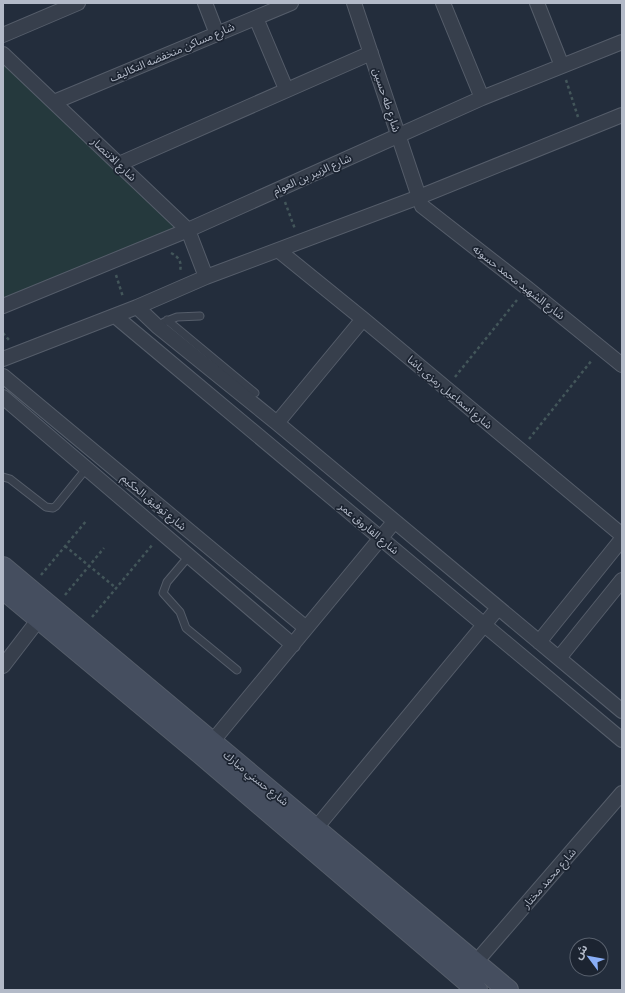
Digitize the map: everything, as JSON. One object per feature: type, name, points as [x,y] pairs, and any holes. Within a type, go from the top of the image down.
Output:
[{"type":"street","points":[[3,35],[78,3]]},
{"type":"street","points":[[205,3],[217,34]]},
{"type":"street","name":"شارع مساكن منخفضه التكاليف","points":[[54,102],[291,3]]},
{"type":"street","name":"شارع طه حسين","points":[[354,3],[419,197]]},
{"type":"street","points":[[443,3],[482,98]]},
{"type":"street","points":[[537,3],[562,66]]},
{"type":"street","points":[[256,18],[286,89]]},
{"type":"street","name":"شارع الزبير بن العوام","points":[[3,306],[188,230],[482,98],[622,42]]},
{"type":"street","points":[[119,164],[371,52]]},
{"type":"street","name":"شارع الانتصار","points":[[3,54],[188,230],[206,277]]},
{"type":"street","points":[[3,359],[133,309],[206,277],[419,197],[622,114]]},
{"type":"street","name":"شارع الشهيد محمد حسونه","points":[[419,197],[422,206],[622,365]]},
{"type":"street","name":"شارع اسماعيل رمزى باشا","points":[[278,250],[622,535]]},
{"type":"street","name":"شارع الفاروق عمر","points":[[133,309],[162,323],[394,522],[622,711]]},
{"type":"street","name":"شارع الفاروق عمر","points":[[115,316],[622,740]]},
{"type":"street","points":[[277,423],[363,319]]},
{"type":"street","name":"شارع توفيق الحكيم","points":[[3,376],[306,628]]},
{"type":"street","name":"شارع توفيق الحكيم","points":[[3,397],[292,645]]},
{"type":"street","points":[[82,466],[90,449]]},
{"type":"street","points":[[206,748],[394,522]]},
{"type":"street","points":[[538,642],[622,539]]},
{"type":"street","points":[[190,557],[204,544]]},
{"type":"street","name":"شارع حسني مبارك","points":[[3,567],[30,590],[46,614],[206,748],[316,828],[508,990]]},
{"type":"street","points":[[558,658],[622,580]]},
{"type":"street","name":"شارع حسني مبارك","points":[[3,589],[80,632],[206,748],[477,990]]},
{"type":"street","points":[[316,828],[498,608]]},
{"type":"street","points":[[3,666],[46,614]]},
{"type":"street","name":"شارع محمد مختار","points":[[476,962],[622,793]]},
{"type":"lane","points":[[162,323],[177,317],[200,316]]},
{"type":"lane","points":[[162,323],[255,393]]},
{"type":"lane","points":[[3,477],[10,479],[46,507],[50,508],[56,506],[82,466]]},
{"type":"lane","points":[[190,557],[167,582],[163,593],[180,612],[186,628],[236,670]]},
{"type":"path","points":[[562,66],[582,131]]},
{"type":"path","points":[[281,188],[299,242]]},
{"type":"path","points":[[164,252],[170,252],[179,259],[181,270],[179,275]]},
{"type":"path","points":[[111,261],[133,309]]},
{"type":"path","points":[[446,388],[527,288]]},
{"type":"path","points":[[3,333],[9,340],[15,341]]},
{"type":"path","points":[[520,450],[602,349]]},
{"type":"path","points":[[30,590],[87,520]]},
{"type":"path","points":[[80,632],[162,533]]},
{"type":"path","points":[[66,546],[116,588]]},
{"type":"path","points":[[46,614],[104,548]]},
{"type":"green space","points":[[3,58],[183,229],[3,302]]}]
